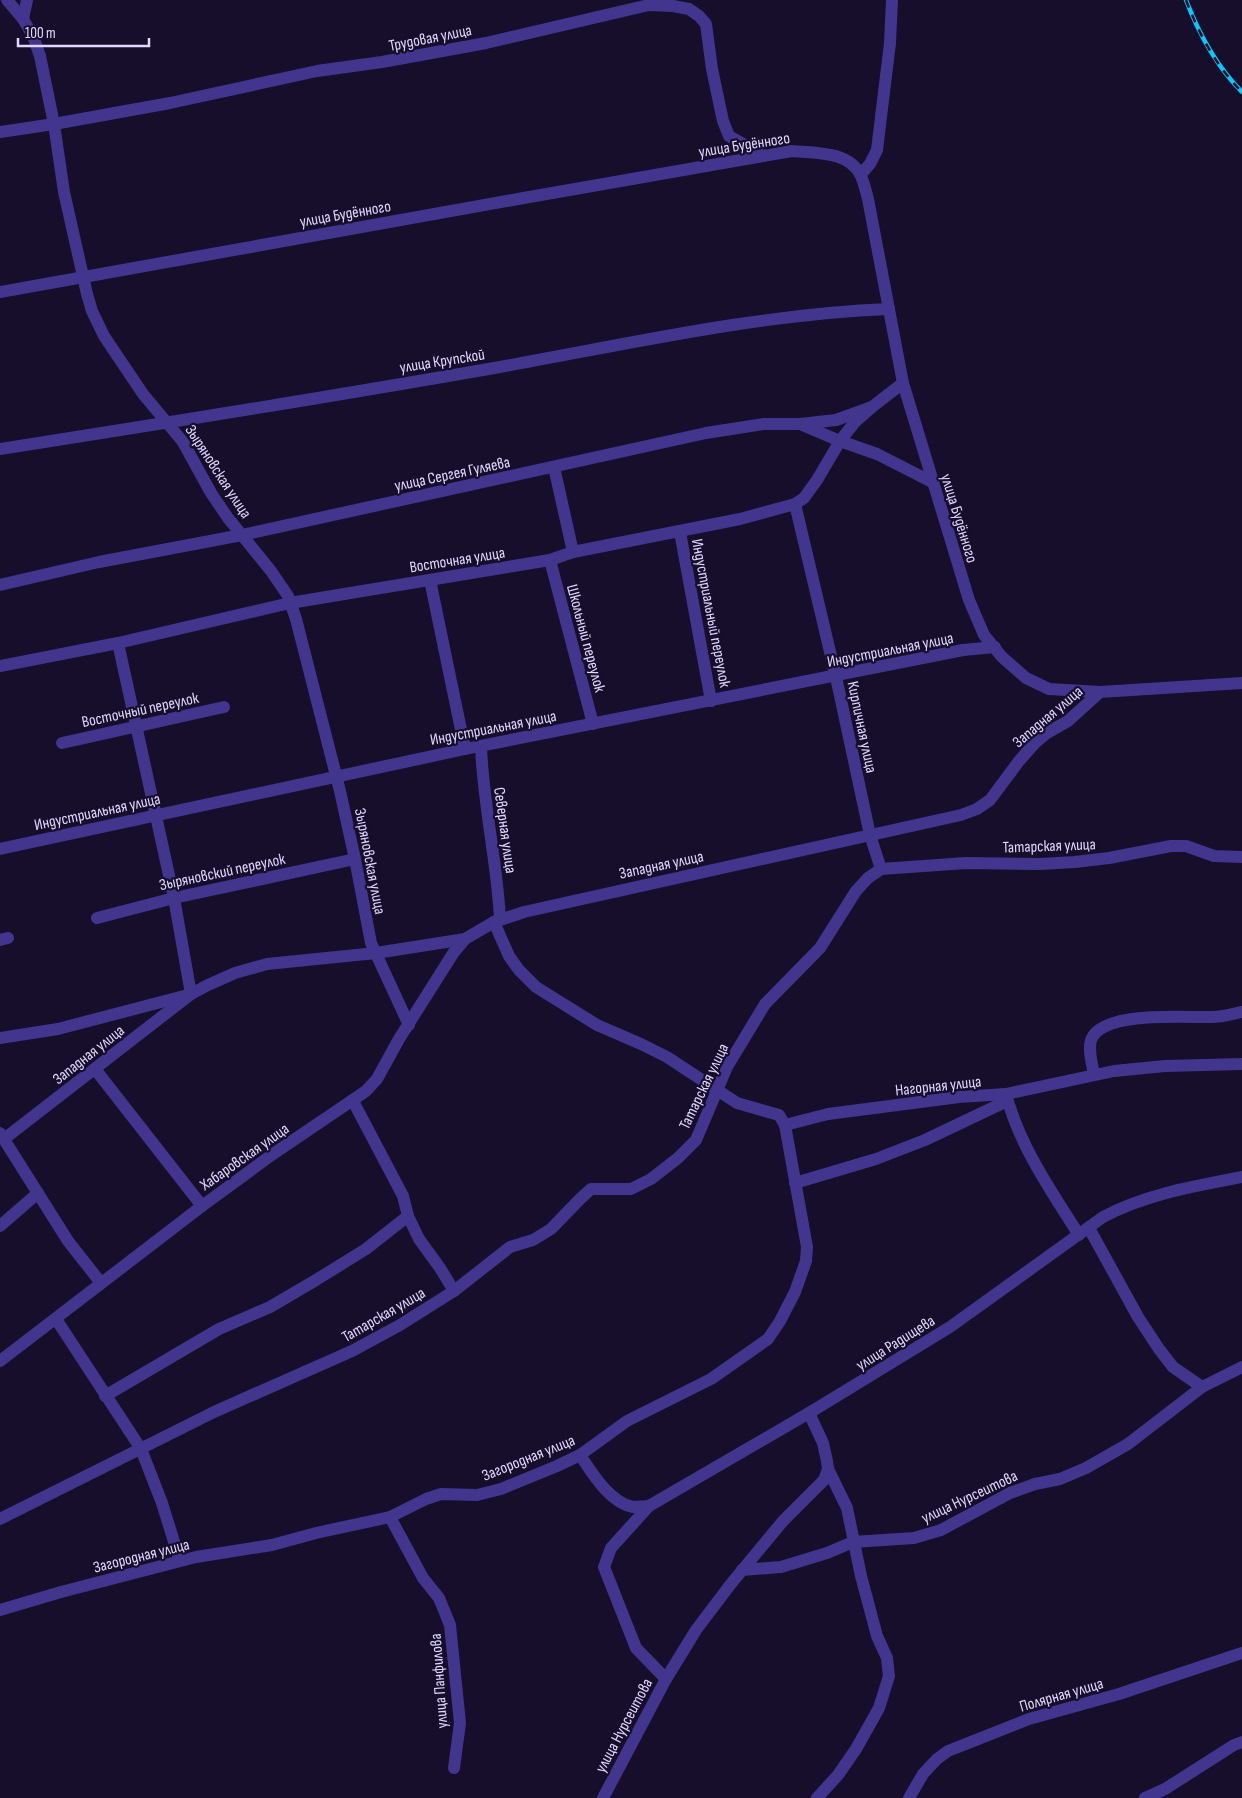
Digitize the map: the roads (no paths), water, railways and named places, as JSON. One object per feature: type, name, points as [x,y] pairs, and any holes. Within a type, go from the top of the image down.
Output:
[{"type":"street","name":"Зыряновская улица","points":[[7,0],[23,19],[33,36],[40,56],[54,124],[64,192],[92,311],[104,336],[143,394],[183,442],[212,493],[288,596],[296,619],[336,777],[355,859],[371,943],[409,1025]]},
{"type":"street","points":[[23,19],[27,0]]},
{"type":"street","points":[[861,174],[870,164],[877,150],[890,43],[892,0]]},
{"type":"street","name":"Трудовая улица","points":[[0,132],[54,124],[170,102],[317,71],[382,62],[486,43],[649,5],[689,8],[706,24],[712,69],[723,122],[730,136],[764,156]]},
{"type":"street","name":"улица Будённого","points":[[0,292],[764,156],[792,152],[824,153],[849,162],[861,174],[868,199],[903,383],[969,600],[984,635],[1002,657],[1026,678],[1049,689],[1100,692],[1242,683]]},
{"type":"street","name":"улица Крупской","points":[[0,449],[495,368],[722,328],[839,311],[889,309]]},
{"type":"street","name":"улица Сергея Гуляева","points":[[0,585],[99,562],[242,535],[706,433],[764,424],[800,424],[836,420],[872,407],[903,383]]},
{"type":"street","name":"Восточная улица","points":[[0,666],[118,642],[290,603],[550,560],[573,552],[680,532],[740,519],[795,504],[804,498],[818,480],[840,441],[854,422],[872,407]]},
{"type":"street","points":[[800,424],[877,454],[932,482]]},
{"type":"street","points":[[554,467],[573,552]]},
{"type":"street","name":"Кирпичная улица","points":[[795,504],[836,676],[870,835],[881,869]]},
{"type":"street","name":"Индустриальный переулок","points":[[680,532],[712,701]]},
{"type":"street","name":"Школьный переулок","points":[[550,560],[593,724]]},
{"type":"street","points":[[430,580],[465,749]]},
{"type":"street","points":[[118,642],[174,898],[191,994]]},
{"type":"street","name":"Индустриальная улица","points":[[0,849],[465,749],[963,650],[995,648]]},
{"type":"street","name":"Западная улица","points":[[2,1136],[95,1069],[191,994],[235,974],[267,964],[376,952],[466,939],[497,920],[563,902],[961,815],[977,809],[990,800],[1035,743],[1047,733],[1068,722],[1100,692]]},
{"type":"street","name":"Восточный переулок","points":[[62,743],[224,707]]},
{"type":"street","name":"Северная улица","points":[[481,746],[487,822],[499,897],[497,920]]},
{"type":"street","name":"Татарская улица","points":[[0,1519],[214,1412],[352,1351],[454,1291],[510,1247],[532,1240],[551,1229],[592,1189],[631,1189],[651,1179],[678,1158],[696,1140],[727,1066],[765,1004],[820,948],[856,891],[868,878],[881,869],[966,863],[1040,864],[1075,862],[1109,858],[1171,846],[1186,846],[1214,856],[1242,857]]},
{"type":"street","name":"Зыряновский переулок","points":[[97,918],[174,898],[355,859]]},
{"type":"street","points":[[497,920],[509,956],[519,970],[536,987],[597,1025],[667,1057],[737,1103],[779,1115],[785,1125]]},
{"type":"street","name":"Хабаровская улица","points":[[0,1361],[202,1206],[273,1154],[366,1091],[376,1079],[454,952],[466,939]]},
{"type":"street","name":"Западная улица","points":[[0,1038],[58,1029],[191,994]]},
{"type":"street","points":[[1094,1074],[1091,1059],[1091,1040],[1104,1026],[1164,1016],[1213,1017],[1242,1012]]},
{"type":"street","name":"Нагорная улица","points":[[785,1125],[828,1114],[959,1097],[1007,1098],[1094,1074],[1165,1066],[1242,1064]]},
{"type":"street","points":[[95,1069],[202,1206]]},
{"type":"street","points":[[794,1183],[876,1159],[924,1140],[1007,1098],[1011,1115],[1023,1140],[1056,1199],[1084,1231],[1159,1349],[1173,1366],[1202,1387]]},
{"type":"street","points":[[353,1101],[403,1196],[408,1216],[419,1239],[454,1291]]},
{"type":"street","name":"Загородная улица","points":[[0,1610],[196,1557],[272,1546],[390,1516],[426,1498],[441,1494],[477,1496],[557,1466],[580,1455],[627,1422],[711,1379],[768,1339],[795,1292],[806,1262],[806,1247],[785,1125]]},
{"type":"street","points":[[2,1136],[68,1241],[101,1283]]},
{"type":"street","name":"улица Радищева","points":[[666,1679],[636,1648],[604,1567],[610,1548],[649,1506],[809,1413],[950,1327],[1119,1208],[1148,1198],[1242,1177]]},
{"type":"street","points":[[0,1226],[38,1193]]},
{"type":"street","points":[[105,1396],[219,1329],[270,1307],[316,1280],[366,1249],[408,1216]]},
{"type":"street","points":[[56,1319],[141,1449],[162,1502],[180,1561]]},
{"type":"street","name":"улица Нурсеитова","points":[[742,1570],[781,1567],[827,1553],[853,1542],[914,1538],[941,1530],[1010,1493],[1035,1484],[1060,1479],[1128,1444],[1202,1387],[1242,1368]]},
{"type":"street","points":[[809,1413],[822,1443],[828,1469],[847,1508],[853,1542],[877,1636],[887,1658],[889,1676],[879,1708],[856,1749],[838,1775],[817,1798]]},
{"type":"street","points":[[580,1455],[601,1486],[622,1503],[633,1507],[649,1506]]},
{"type":"street","name":"улица Нурсеитова","points":[[603,1798],[666,1679],[696,1630],[783,1520],[824,1480],[828,1469]]},
{"type":"street","name":"улица Панфилова","points":[[390,1516],[423,1578],[440,1598],[450,1625],[460,1723],[454,1768]]},
{"type":"street","name":"Полярная улица","points":[[916,1795],[923,1774],[937,1759],[948,1751],[1029,1719],[1119,1694],[1242,1653]]},
{"type":"street","points":[[1145,1798],[1166,1793],[1242,1742]]},
{"type":"railway","points":[[1186,0],[1209,49],[1242,92]]}]
